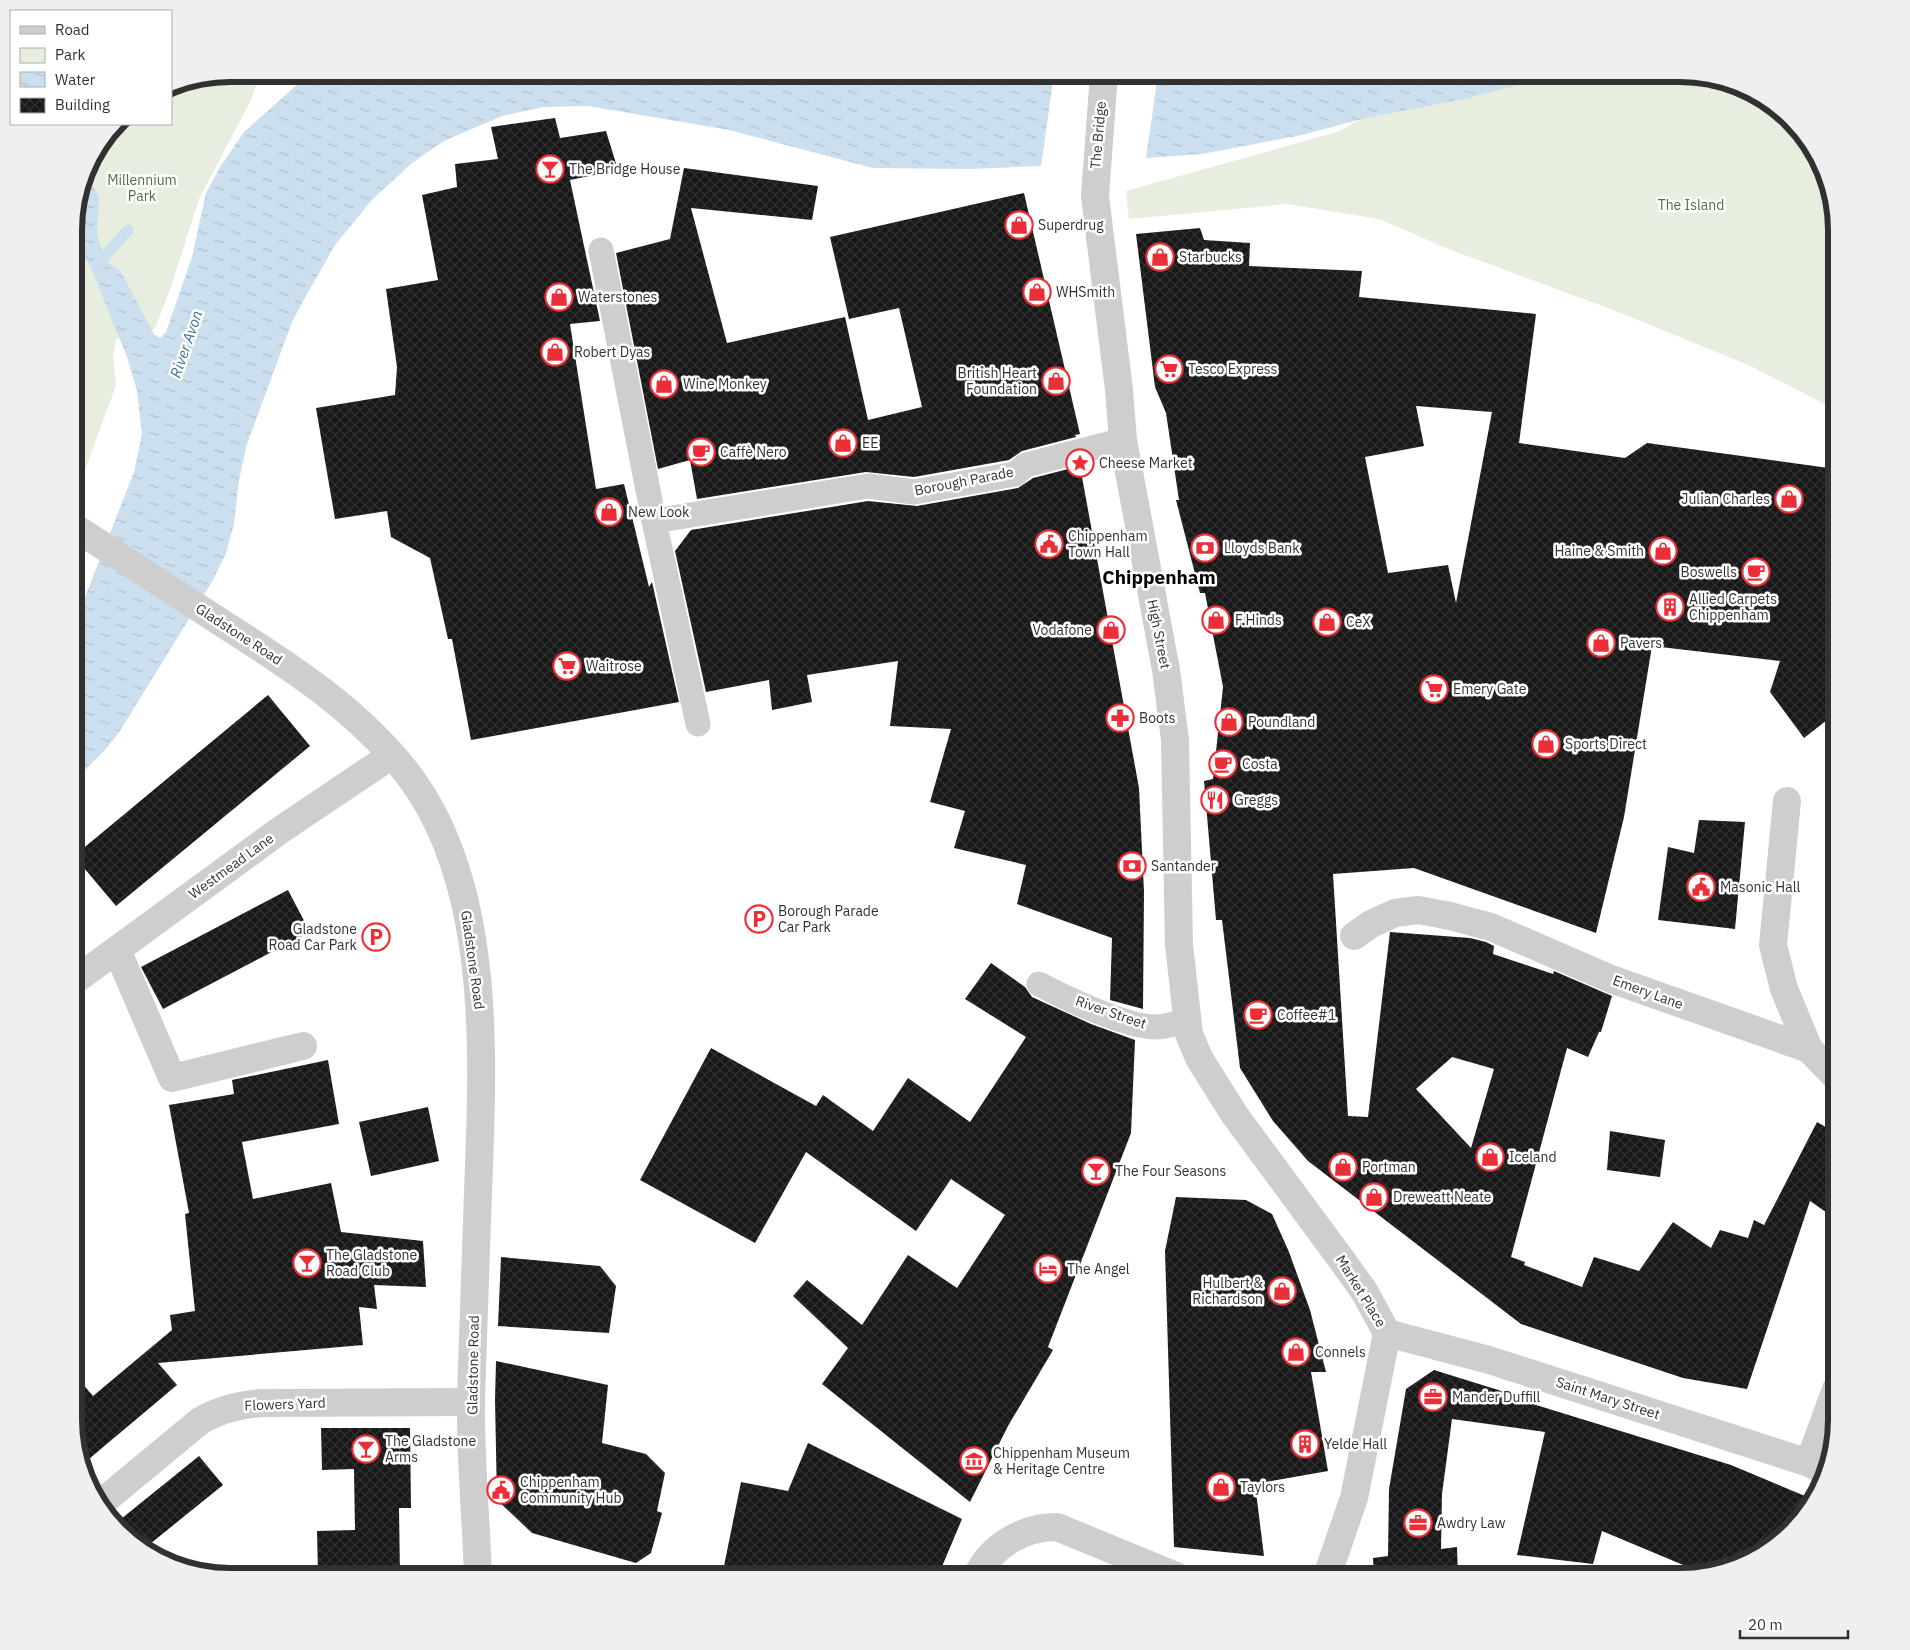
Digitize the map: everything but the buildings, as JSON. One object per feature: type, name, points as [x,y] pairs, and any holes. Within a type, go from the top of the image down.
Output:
[{"type":"street","name":"The Bridge","points":[[1095,190],[1103,83]]},
{"type":"street","name":"High Street","points":[[1095,190],[1119,390],[1123,440],[1166,670],[1175,740],[1179,945],[1186,1021],[1193,1045],[1206,1070]]},
{"type":"street","points":[[601,250],[654,521],[698,724]]},
{"type":"street","name":"Borough Parade","points":[[654,521],[868,486],[914,492],[1015,474],[1026,465],[1123,440]]},
{"type":"street","name":"Gladstone Road","points":[[83,534],[320,688],[392,755],[408,773],[424,798],[444,840],[464,897],[473,948],[481,1023],[481,1091],[471,1402],[478,1568]]},
{"type":"street","name":"Westmead Lane","points":[[83,975],[279,831],[392,755]]},
{"type":"street","name":"Emery Lane","points":[[1787,801],[1773,945],[1784,989],[1809,1049],[1828,1069]]},
{"type":"street","name":"Emery Lane","points":[[1354,936],[1371,924],[1395,913],[1418,910],[1450,916],[1490,927],[1611,979],[1809,1049]]},
{"type":"street","points":[[117,950],[172,1078],[304,1046]]},
{"type":"street","name":"River Street","points":[[1039,984],[1096,1010],[1127,1021],[1155,1027],[1186,1021]]},
{"type":"street","name":"Market Place","points":[[1206,1070],[1234,1114],[1358,1283],[1387,1333],[1354,1498],[1330,1568]]},
{"type":"street","name":"Saint Mary Street","points":[[1387,1333],[1489,1360],[1817,1468]]},
{"type":"street","name":"Flowers Yard","points":[[106,1499],[200,1421],[218,1411],[237,1406],[263,1403],[471,1402]]},
{"type":"street","points":[[1817,1468],[1827,1425]]},
{"type":"street","points":[[982,1568],[989,1557],[1007,1542],[1042,1527],[1057,1527],[1157,1568]]},
{"type":"green space","name":"Millennium Park","points":[[257,83],[251,100],[199,199],[171,287],[155,328],[150,332],[131,331],[116,340],[113,355],[116,386],[83,475],[83,221],[90,183],[98,165],[113,141],[127,125],[172,125],[172,95],[202,85]]},
{"type":"green space","name":"The Island","points":[[1452,83],[1689,83],[1708,85],[1736,94],[1762,108],[1784,126],[1802,148],[1820,183],[1825,202],[1828,231],[1828,406],[1753,367],[1616,311],[1451,250],[1379,219],[1287,204],[1129,219],[1126,191],[1337,132],[1397,100]]},
{"type":"water","name":"River Avon","points":[[299,83],[1053,83],[1041,166],[970,169],[873,168],[729,130],[588,106],[543,107],[502,116],[444,141],[412,163],[371,201],[335,245],[307,294],[292,322],[247,444],[239,480],[234,524],[226,553],[213,580],[120,731],[106,749],[83,772],[83,602],[134,472],[142,434],[137,391],[127,357],[91,268],[83,254],[85,202],[90,184],[93,186],[99,196],[97,234],[105,261],[120,270],[154,334],[160,338],[166,332],[192,257],[206,193],[220,167],[244,132]]},
{"type":"water","points":[[1157,83],[1526,83],[1469,98],[1366,118],[1302,135],[1202,154],[1146,158]]},
{"type":"waterway","points":[[97,268],[96,266],[128,230]]},
{"type":"place","name":"The Bridge House","points":[[550,169]]},
{"type":"place","name":"Superdrug","points":[[1019,225]]},
{"type":"place","name":"Starbucks","points":[[1160,257]]},
{"type":"place","name":"WHSmith","points":[[1037,292]]},
{"type":"place","name":"Waterstones","points":[[559,297]]},
{"type":"place","name":"Robert Dyas","points":[[555,352]]},
{"type":"place","name":"Tesco Express","points":[[1169,369]]},
{"type":"place","name":"British Heart Foundation","points":[[1056,381]]},
{"type":"place","name":"Wine Monkey","points":[[664,384]]},
{"type":"place","name":"EE","points":[[843,443]]},
{"type":"place","name":"Caffè Nero","points":[[701,452]]},
{"type":"place","name":"Cheese Market","points":[[1080,463]]},
{"type":"place","name":"Julian Charles","points":[[1789,499]]},
{"type":"place","name":"New Look","points":[[609,512]]},
{"type":"place","name":"Chippenham Town Hall","points":[[1049,544]]},
{"type":"place","name":"Lloyds Bank","points":[[1205,548]]},
{"type":"place","name":"Haine & Smith","points":[[1663,551]]},
{"type":"place","name":"Boswells","points":[[1756,572]]},
{"type":"place","name":"Allied Carpets Chippenham","points":[[1670,607]]},
{"type":"place","name":"F.Hinds","points":[[1216,620]]},
{"type":"place","name":"CeX","points":[[1327,622]]},
{"type":"place","name":"Vodafone","points":[[1111,630]]},
{"type":"place","name":"Pavers","points":[[1601,643]]},
{"type":"place","name":"Waitrose","points":[[567,666]]},
{"type":"place","name":"Emery Gate","points":[[1434,689]]},
{"type":"place","name":"Boots","points":[[1120,718]]},
{"type":"place","name":"Poundland","points":[[1229,722]]},
{"type":"place","name":"Sports Direct","points":[[1546,744]]},
{"type":"place","name":"Costa","points":[[1223,764]]},
{"type":"place","name":"Greggs","points":[[1215,800]]},
{"type":"place","name":"Santander","points":[[1132,866]]},
{"type":"place","name":"Masonic Hall","points":[[1701,887]]},
{"type":"place","name":"Borough Parade Car Park","points":[[759,919]]},
{"type":"place","name":"Gladstone Road Car Park","points":[[376,937]]},
{"type":"place","name":"Coffee#1","points":[[1258,1015]]},
{"type":"place","name":"Iceland","points":[[1490,1157]]},
{"type":"place","name":"Portman","points":[[1343,1167]]},
{"type":"place","name":"The Four Seasons","points":[[1096,1171]]},
{"type":"place","name":"Dreweatt Neate","points":[[1374,1197]]},
{"type":"place","name":"The Gladstone Road Club","points":[[307,1263]]},
{"type":"place","name":"The Angel","points":[[1048,1269]]},
{"type":"place","name":"Hulbert & Richardson","points":[[1282,1291]]},
{"type":"place","name":"Connels","points":[[1296,1352]]},
{"type":"place","name":"Mander Duffill","points":[[1433,1397]]},
{"type":"place","name":"Yelde Hall","points":[[1305,1444]]},
{"type":"place","name":"The Gladstone Arms","points":[[366,1449]]},
{"type":"place","name":"Chippenham Museum & Heritage Centre","points":[[974,1461]]},
{"type":"place","name":"Taylors","points":[[1221,1487]]},
{"type":"place","name":"Chippenham Community Hub","points":[[501,1490]]},
{"type":"place","name":"Awdry Law","points":[[1418,1523]]},
{"type":"district","name":"Chippenham","points":[[1159,577]]}]
